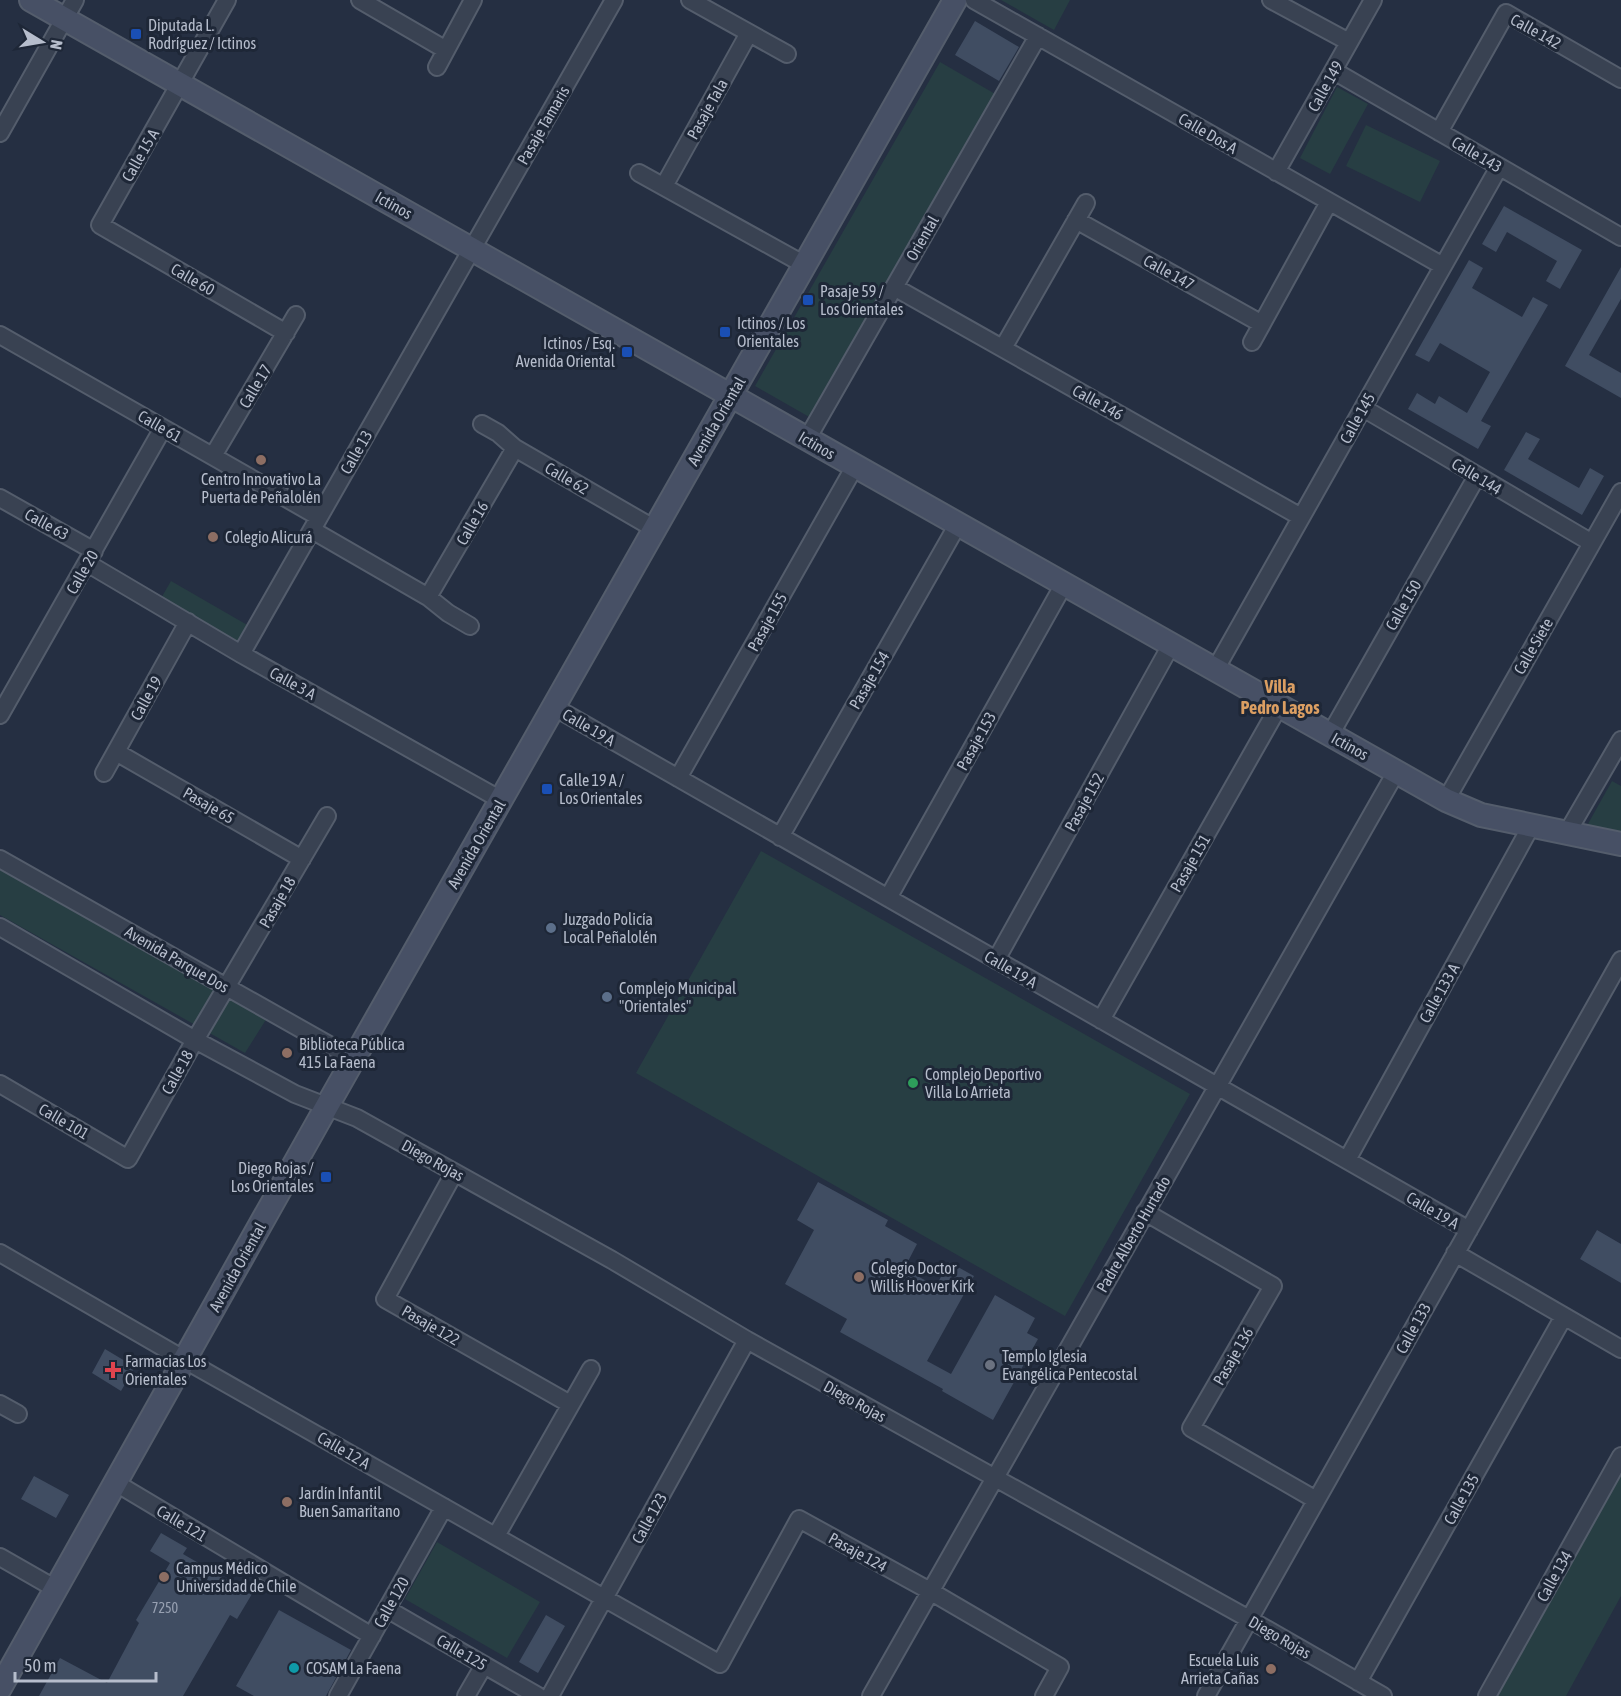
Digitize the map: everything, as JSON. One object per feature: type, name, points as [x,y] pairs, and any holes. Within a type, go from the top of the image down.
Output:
[{"type":"main road","name":"Ictinos","points":[[31,0],[70,10],[180,85],[1446,800],[1481,815],[1621,844]]},
{"type":"main road","name":"Avenida Oriental","points":[[0,1688],[327,1106],[955,0]]},
{"type":"street","name":"Calle 15 A","points":[[100,225],[227,0]]},
{"type":"street","points":[[360,0],[446,50]]},
{"type":"street","points":[[437,67],[473,0]]},
{"type":"street","name":"Pasaje Tamaris","points":[[472,249],[614,0]]},
{"type":"street","points":[[690,0],[787,54]]},
{"type":"street","name":"Calle Dos A","points":[[974,0],[1443,266]]},
{"type":"street","points":[[1271,0],[1349,42]]},
{"type":"street","name":"Calle 149","points":[[1276,172],[1373,0]]},
{"type":"street","points":[[0,133],[70,10]]},
{"type":"street","name":"Calle 142","points":[[1439,132],[1506,14],[1621,79]]},
{"type":"street","name":"Pasaje Tala","points":[[664,186],[749,33]]},
{"type":"street","name":"Oriental","points":[[807,439],[1038,36]]},
{"type":"street","name":"Calle 143","points":[[1334,71],[1621,237]]},
{"type":"street","name":"Calle 145","points":[[1215,670],[1499,167]]},
{"type":"street","points":[[639,172],[805,265]]},
{"type":"street","points":[[1252,342],[1329,202]]},
{"type":"street","points":[[1003,348],[1086,203]]},
{"type":"street","name":"Calle 147","points":[[1076,220],[1262,324]]},
{"type":"street","name":"Calle 60","points":[[100,225],[286,333]]},
{"type":"street","name":"Calle 13","points":[[241,654],[472,249]]},
{"type":"street","name":"Calle 146","points":[[894,287],[1301,517]]},
{"type":"street","name":"Calle 17","points":[[213,456],[296,315]]},
{"type":"street","name":"Calle 61","points":[[0,335],[213,456],[470,626]]},
{"type":"street","name":"Calle 144","points":[[1363,408],[1592,543]]},
{"type":"street","name":"Calle 62","points":[[482,424],[498,433],[515,448],[655,529]]},
{"type":"street","name":"Calle 20","points":[[0,715],[163,428]]},
{"type":"street","name":"Calle 16","points":[[428,597],[515,448]]},
{"type":"street","name":"Pasaje 155","points":[[678,778],[855,466]]},
{"type":"street","name":"Calle 150","points":[[1330,735],[1477,476]]},
{"type":"street","name":"Calle Siete","points":[[1446,800],[1621,492]]},
{"type":"street","name":"Calle 63","points":[[0,498],[90,557]]},
{"type":"street","name":"Pasaje 154","points":[[780,837],[958,524]]},
{"type":"street","name":"Calle 3 A","points":[[90,557],[241,654],[501,800]]},
{"type":"street","name":"Pasaje 153","points":[[888,898],[1064,584]]},
{"type":"street","name":"Calle 19","points":[[104,773],[188,622]]},
{"type":"street","name":"Pasaje 152","points":[[996,960],[1172,645]]},
{"type":"street","name":"Pasaje 151","points":[[1101,1020],[1279,706]]},
{"type":"street","name":"Calle 19 A","points":[[554,707],[1468,1230]]},
{"type":"street","points":[[1567,833],[1621,740]]},
{"type":"street","name":"Pasaje 65","points":[[116,752],[302,859]]},
{"type":"street","name":"Padre Alberto Hurtado","points":[[871,1696],[1396,772]]},
{"type":"street","name":"Pasaje 18","points":[[227,987],[327,816]]},
{"type":"street","name":"Calle 133 A","points":[[1347,1160],[1531,826]]},
{"type":"street","name":"Avenida Parque Dos","points":[[0,859],[354,1059]]},
{"type":"street","points":[[0,927],[195,1040],[295,1094],[327,1106]]},
{"type":"street","name":"Calle 133","points":[[1206,1696],[1621,960]]},
{"type":"street","name":"Calle 18","points":[[128,1159],[227,987]]},
{"type":"street","name":"Calle 101","points":[[0,1084],[128,1159]]},
{"type":"street","name":"Diego Rojas","points":[[327,1106],[357,1118],[612,1260],[747,1341],[1249,1619],[1383,1696]]},
{"type":"street","name":"Pasaje 122","points":[[454,1173],[385,1299],[570,1404]]},
{"type":"street","name":"Pasaje 136","points":[[1145,1212],[1273,1286],[1191,1428],[1316,1500]]},
{"type":"street","name":"Calle 12 A","points":[[0,1253],[720,1664]]},
{"type":"street","name":"Calle 19 A","points":[[1455,1254],[1621,1349]]},
{"type":"street","name":"Calle 135","points":[[1358,1682],[1564,1316]]},
{"type":"street","name":"Calle 123","points":[[550,1696],[747,1341]]},
{"type":"street","points":[[496,1536],[591,1369]]},
{"type":"street","points":[[0,1404],[18,1414]]},
{"type":"street","name":"Calle 134","points":[[1487,1696],[1621,1456]]},
{"type":"street","name":"Calle 121","points":[[116,1483],[372,1636]]},
{"type":"street","name":"Calle 120","points":[[338,1696],[444,1507]]},
{"type":"street","name":"Pasaje 124","points":[[720,1664],[799,1519],[1060,1667],[1044,1696]]},
{"type":"street","points":[[0,1557],[56,1589]]},
{"type":"street","name":"Calle 125","points":[[387,1609],[538,1696]]},
{"type":"street","points":[[466,1696],[484,1665]]},
{"type":"green space","points":[[1001,0],[1070,0],[1054,30]]},
{"type":"green space","points":[[940,62],[997,95],[811,418],[755,386]]},
{"type":"green space","points":[[1337,87],[1368,104],[1330,174],[1300,158]]},
{"type":"green space","points":[[1366,125],[1440,161],[1420,202],[1346,166]]},
{"type":"green space","points":[[171,581],[249,626],[238,645],[160,600]]},
{"type":"green space","points":[[1612,781],[1621,786],[1621,837],[1584,831]]},
{"type":"green space","name":"Complejo Deportivo Villa Lo Arrieta","points":[[761,851],[1190,1094],[1065,1316],[636,1073]]},
{"type":"green space","points":[[0,867],[267,1018],[245,1053],[0,915]]},
{"type":"green space","points":[[1621,1466],[1621,1596],[1566,1696],[1492,1696]]},
{"type":"green space","points":[[437,1542],[540,1602],[507,1658],[405,1599]]},
{"type":"building","points":[[975,21],[1019,47],[999,81],[955,55]]},
{"type":"building","points":[[1504,206],[1582,250],[1560,289],[1546,281],[1557,261],[1507,232],[1496,252],[1482,244]]},
{"type":"building","points":[[1469,260],[1483,268],[1472,288],[1522,317],[1533,297],[1548,305],[1481,421],[1491,426],[1478,449],[1408,409],[1417,393],[1435,404],[1439,396],[1467,413],[1490,372],[1440,343],[1429,362],[1415,355]]},
{"type":"building","points":[[1621,267],[1621,299],[1589,355],[1621,373],[1621,398],[1565,366]]},
{"type":"building","points":[[1526,432],[1540,439],[1528,459],[1579,488],[1590,468],[1604,476],[1582,515],[1504,470]]},
{"type":"building","points":[[818,1182],[888,1220],[885,1226],[917,1244],[904,1269],[936,1286],[949,1262],[974,1276],[927,1361],[951,1374],[995,1295],[1035,1318],[1027,1333],[1038,1339],[993,1420],[942,1391],[943,1389],[840,1332],[847,1319],[785,1284],[814,1230],[797,1220]]},
{"type":"building","points":[[1597,1230],[1621,1244],[1621,1283],[1580,1259]]},
{"type":"building","name":"Farmacias Los Orientales","points":[[105,1349],[135,1367],[121,1391],[92,1373]]},
{"type":"building","points":[[34,1476],[69,1495],[56,1518],[21,1499]]},
{"type":"building","points":[[161,1533],[187,1548],[183,1554],[252,1594],[237,1619],[230,1615],[183,1696],[39,1696],[60,1658],[107,1683],[139,1623],[136,1620],[170,1563],[150,1551]]},
{"type":"building","name":"COSAM La Faena","points":[[279,1610],[351,1650],[326,1696],[254,1696],[236,1686]]},
{"type":"building","points":[[546,1615],[565,1626],[538,1673],[519,1662]]},
{"type":"place","name":"Diputada L. Rodríguez / Ictinos","points":[[136,34]]},
{"type":"place","name":"Pasaje 59 / Los Orientales","points":[[808,300]]},
{"type":"place","name":"Ictinos / Los Orientales","points":[[725,332]]},
{"type":"place","name":"Ictinos / Esq. Avenida Oriental","points":[[627,352]]},
{"type":"place","name":"Centro Innovativo La Puerta de Peñalolén","points":[[261,460]]},
{"type":"place","name":"Colegio Alicurá","points":[[213,537]]},
{"type":"place","name":"Calle 19 A / Los Orientales","points":[[547,789]]},
{"type":"place","name":"Juzgado Policía Local Peñalolén","points":[[551,928]]},
{"type":"place","name":"Complejo Municipal \"Orientales\"","points":[[607,997]]},
{"type":"place","name":"Biblioteca Pública 415 La Faena","points":[[287,1053]]},
{"type":"place","name":"Complejo Deportivo Villa Lo Arrieta","points":[[913,1083]]},
{"type":"place","name":"Diego Rojas / Los Orientales","points":[[326,1177]]},
{"type":"place","name":"Colegio Doctor Willis Hoover Kirk","points":[[859,1277]]},
{"type":"place","name":"Templo Iglesia Evangélica Pentecostal","points":[[990,1365]]},
{"type":"place","name":"Farmacias Los Orientales","points":[[113,1370]]},
{"type":"place","name":"Jardín Infantil Buen Samaritano","points":[[287,1502]]},
{"type":"place","name":"Campus Médico Universidad de Chile","points":[[164,1577]]},
{"type":"place","name":"COSAM La Faena","points":[[294,1668]]},
{"type":"place","name":"Escuela Luis Arrieta Cañas","points":[[1271,1669]]},
{"type":"district","name":"Villa Pedro Lagos","points":[[1280,696]]}]
